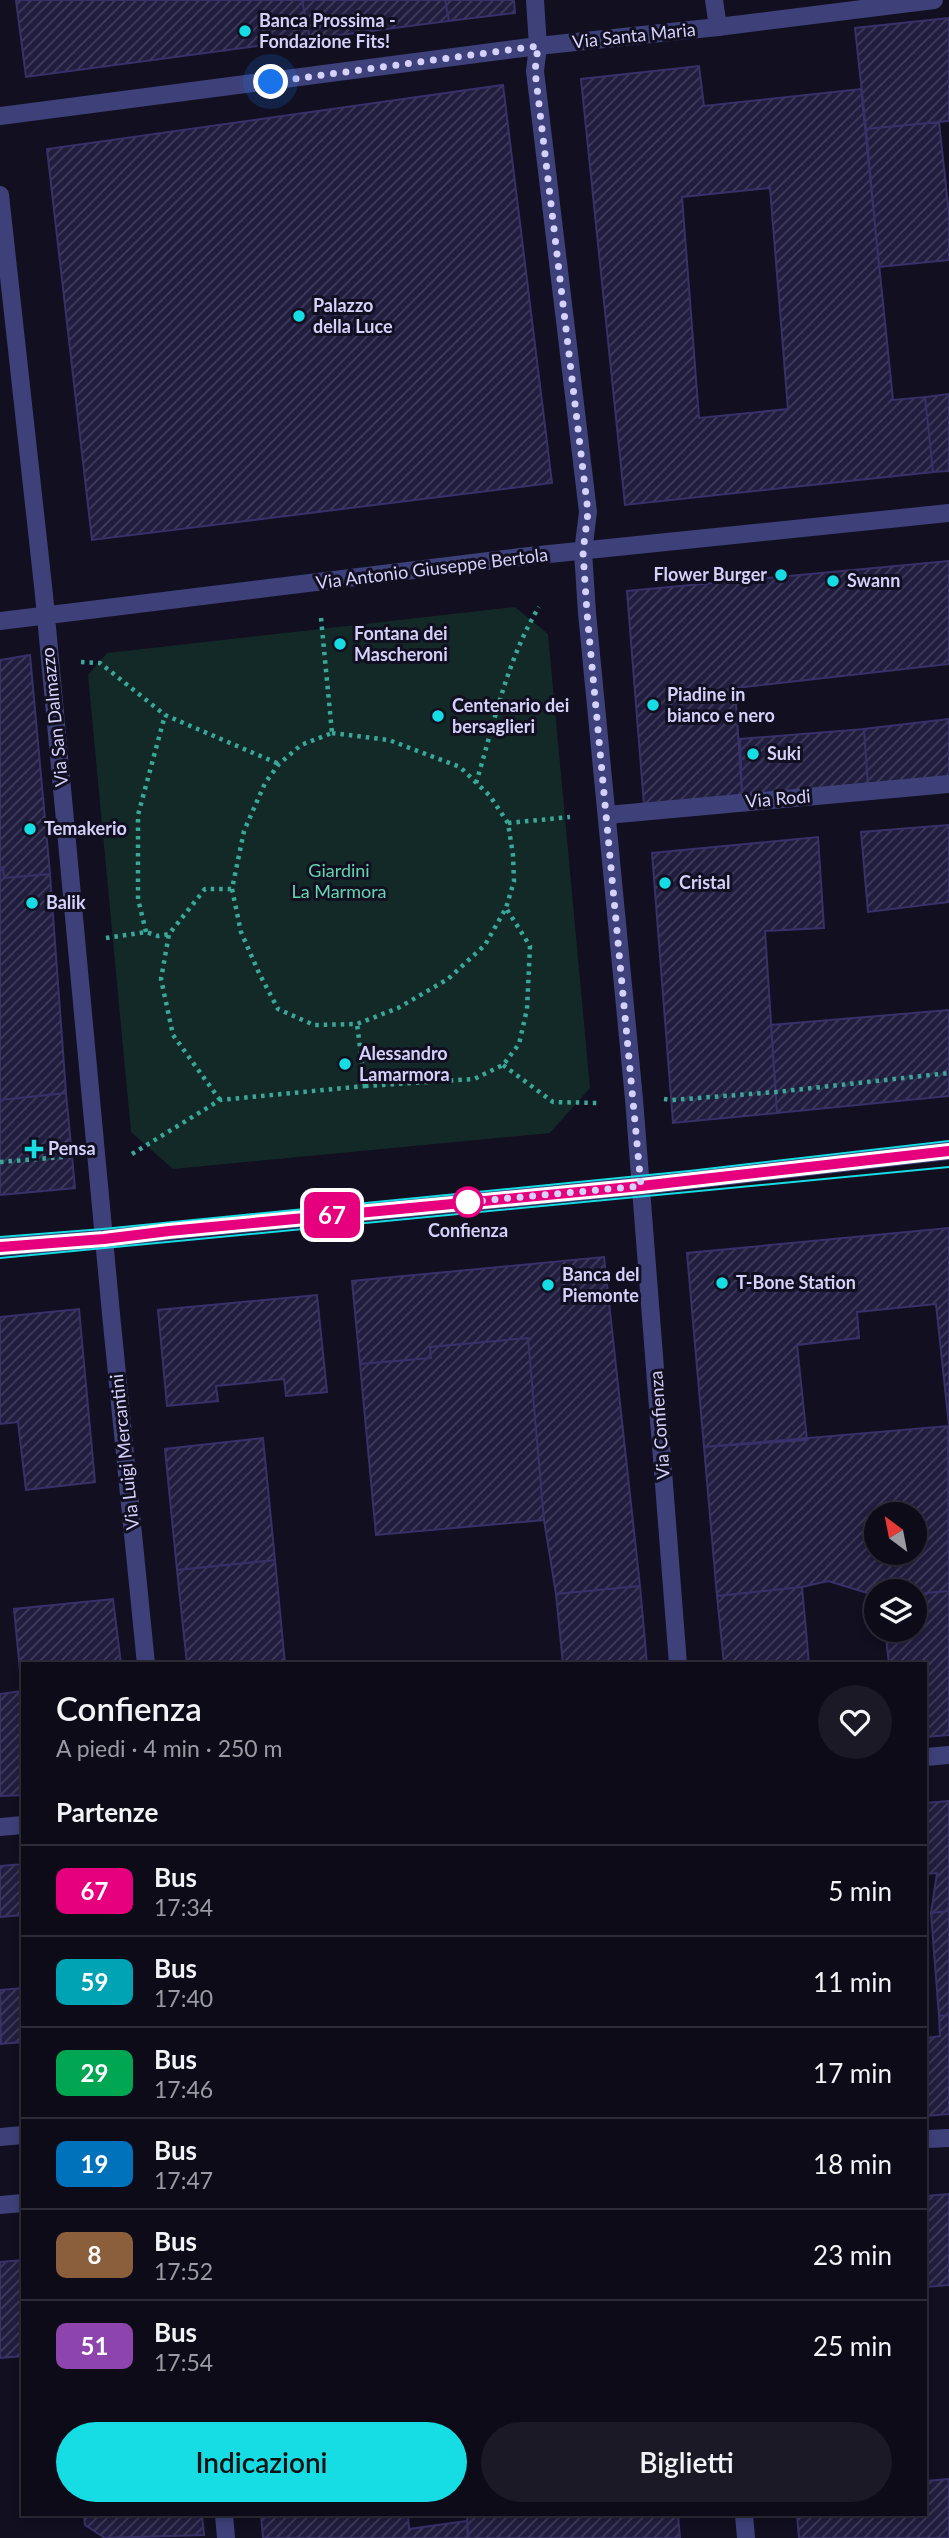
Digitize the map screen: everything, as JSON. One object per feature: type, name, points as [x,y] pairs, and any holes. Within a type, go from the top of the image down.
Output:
[{"type":"street","name":"Via Confienza","points":[[535,0],[538,46],[535,71],[588,512],[583,552],[587,613],[641,1186],[678,1662]]},
{"type":"street","points":[[714,0],[718,27]]},
{"type":"street","name":"Via Santa Maria","points":[[0,116],[538,46],[934,0]]},
{"type":"street","name":"Via San Dalmazzo","points":[[0,195],[104,1239]]},
{"type":"street","name":"Via Antonio Giuseppe Bertola","points":[[0,621],[507,559],[949,513]]},
{"type":"street","name":"Via Rodi","points":[[607,815],[949,783]]},
{"type":"street","points":[[0,1247],[641,1186],[949,1151]]},
{"type":"street","name":"Via Luigi Mercantini","points":[[104,1239],[146,1662]]},
{"type":"street","points":[[927,1757],[949,1755]]},
{"type":"street","points":[[0,1827],[21,1825]]},
{"type":"street","points":[[0,2137],[21,2135]]},
{"type":"street","points":[[927,2140],[949,2138]]},
{"type":"street","points":[[0,2205],[21,2203]]},
{"type":"street","points":[[224,2516],[226,2538]]},
{"type":"street","points":[[744,2516],[746,2538]]},
{"type":"path","points":[[476,783],[514,661],[526,629],[539,607]]},
{"type":"path","points":[[320,618],[332,733]]},
{"type":"path","points":[[83,662],[100,663],[165,715],[279,764]]},
{"type":"path","points":[[146,932],[138,899],[138,815],[165,715]]},
{"type":"path","points":[[332,733],[389,740],[460,767],[476,783],[490,796],[508,823],[513,855],[514,881],[506,908],[485,945],[448,979],[398,1008],[357,1024],[314,1025],[278,1009],[241,932],[232,890],[244,831],[265,783],[279,764],[301,745],[332,733]]},
{"type":"path","points":[[508,823],[570,817]]},
{"type":"path","points":[[220,1100],[173,1035],[161,979],[169,933],[205,888],[232,890]]},
{"type":"path","points":[[132,1154],[220,1100],[474,1079],[503,1065],[519,1044],[527,1009],[530,946],[506,908]]},
{"type":"path","points":[[106,937],[146,932],[158,936],[169,933]]},
{"type":"path","points":[[357,1024],[365,1086]]},
{"type":"path","points":[[503,1065],[553,1102],[597,1103]]},
{"type":"path","points":[[672,1100],[776,1092],[949,1073]]},
{"type":"path","points":[[0,1162],[63,1157]]},
{"type":"green space","name":"Giardini La Marmora","points":[[515,607],[548,634],[590,1088],[550,1133],[173,1169],[131,1132],[88,675],[107,653]]},
{"type":"building","points":[[16,0],[302,0],[310,39],[26,77]]},
{"type":"building","points":[[302,0],[445,0],[449,21],[310,39]]},
{"type":"building","points":[[445,0],[514,0],[515,13],[449,21]]},
{"type":"building","points":[[949,18],[949,121],[866,129],[855,28]]},
{"type":"building","points":[[699,66],[704,106],[861,89],[893,400],[925,397],[933,472],[625,505],[581,79]],"holes":[[[770,188],[788,409],[699,418],[682,197]]]},
{"type":"building","name":"Palazzo della Luce","points":[[503,85],[552,483],[92,540],[47,149]]},
{"type":"building","points":[[939,122],[949,214],[949,260],[879,267],[866,129]]},
{"type":"building","points":[[949,394],[949,471],[933,472],[925,397]]},
{"type":"building","points":[[949,561],[949,664],[735,688],[742,795],[644,805],[627,591]]},
{"type":"building","points":[[30,655],[50,874],[4,878],[3,867],[0,868],[0,660]]},
{"type":"building","points":[[949,719],[949,778],[868,786],[864,729]]},
{"type":"building","points":[[864,729],[868,786],[742,795],[740,739]]},
{"type":"building","points":[[949,825],[949,902],[868,912],[861,832]]},
{"type":"building","points":[[818,837],[824,928],[765,931],[777,1113],[673,1123],[652,853]]},
{"type":"building","points":[[3,867],[4,878],[50,874],[66,1093],[0,1100],[0,868]]},
{"type":"building","points":[[949,1010],[949,1096],[777,1113],[771,1025]]},
{"type":"building","points":[[66,1093],[75,1188],[0,1195],[0,1100]]},
{"type":"building","points":[[949,1228],[949,1426],[936,1304],[857,1312],[859,1338],[797,1345],[807,1440],[704,1447],[687,1253]]},
{"type":"building","points":[[604,1257],[640,1586],[556,1594],[544,1520],[528,1338],[430,1347],[431,1358],[360,1364],[352,1281]]},
{"type":"building","points":[[317,1295],[327,1392],[286,1396],[284,1379],[216,1386],[218,1401],[167,1406],[158,1310]]},
{"type":"building","points":[[79,1309],[95,1482],[26,1490],[18,1422],[0,1424],[0,1317]]},
{"type":"building","points":[[528,1338],[544,1520],[376,1535],[360,1364],[431,1358],[430,1347]]},
{"type":"building","points":[[948,1426],[949,1591],[927,1593],[927,1579],[864,1579],[864,1592],[828,1581],[802,1587],[717,1596],[704,1447]]},
{"type":"building","points":[[263,1438],[275,1560],[177,1570],[165,1449]]},
{"type":"building","points":[[275,1560],[285,1662],[187,1662],[177,1570]]},
{"type":"building","points":[[640,1586],[647,1662],[563,1662],[556,1594]]},
{"type":"building","points":[[802,1587],[809,1662],[724,1662],[717,1596]]},
{"type":"building","points":[[949,1591],[949,1735],[927,1737],[927,1662],[889,1662],[886,1642],[927,1642],[927,1593]]},
{"type":"building","points":[[113,1599],[121,1662],[21,1662],[21,1681],[14,1609]]},
{"type":"building","points":[[21,1691],[21,1795],[0,1796],[0,1694]]},
{"type":"building","points":[[949,1801],[949,1911],[931,1913],[937,1873],[927,1874],[927,1803]]},
{"type":"building","points":[[21,1864],[21,1915],[0,1917],[0,1866]]},
{"type":"building","points":[[949,1911],[949,2015],[939,2016],[931,1913]]},
{"type":"building","points":[[21,1988],[21,2042],[1,2044],[0,1990]]},
{"type":"building","points":[[949,2015],[949,2114],[927,2116],[927,2038],[940,2036],[939,2016]]},
{"type":"building","points":[[949,2194],[949,2285],[927,2287],[927,2196]]},
{"type":"building","points":[[21,2260],[21,2356],[0,2358],[0,2262]]},
{"type":"building","points":[[949,2479],[949,2538],[799,2538],[797,2516],[927,2516],[927,2481]]},
{"type":"building","points":[[84,2516],[202,2516],[204,2535],[105,2538],[85,2525]]},
{"type":"building","points":[[261,2516],[408,2516],[409,2529],[467,2521],[468,2538],[263,2538]]},
{"type":"building","points":[[467,2516],[678,2516],[680,2538],[468,2538]]},
{"type":"tram line","points":[[0,1237],[689,1171],[949,1141]]},
{"type":"tram line","points":[[0,1258],[949,1167]]},
{"type":"bus line","name":"67","points":[[0,1247],[641,1186],[949,1151]]},
{"type":"place","name":"Banca Prossima - Fondazione Fits!","points":[[245,31]]},
{"type":"place","name":"Palazzo della Luce","points":[[299,316]]},
{"type":"place","name":"Flower Burger","points":[[781,575]]},
{"type":"place","name":"Swann","points":[[833,581]]},
{"type":"place","name":"Fontana dei Mascheroni","points":[[340,644]]},
{"type":"place","name":"Piadine in bianco e nero","points":[[653,705]]},
{"type":"place","name":"Centenario dei bersaglieri","points":[[438,716]]},
{"type":"place","name":"Suki","points":[[753,754]]},
{"type":"place","name":"Temakerio","points":[[30,829]]},
{"type":"place","name":"Cristal","points":[[665,883]]},
{"type":"place","name":"Balik","points":[[32,903]]},
{"type":"place","name":"Alessandro Lamarmora","points":[[345,1064]]},
{"type":"place","name":"Pensa","points":[[34,1149]]},
{"type":"place","name":"Confienza","points":[[468,1202]]},
{"type":"place","name":"T-Bone Station","points":[[722,1283]]},
{"type":"place","name":"Banca del Piemonte","points":[[548,1285]]},
{"type":"route","points":[[271,82],[538,46],[535,71],[588,512],[583,552],[587,613],[641,1186],[468,1202]]}]
